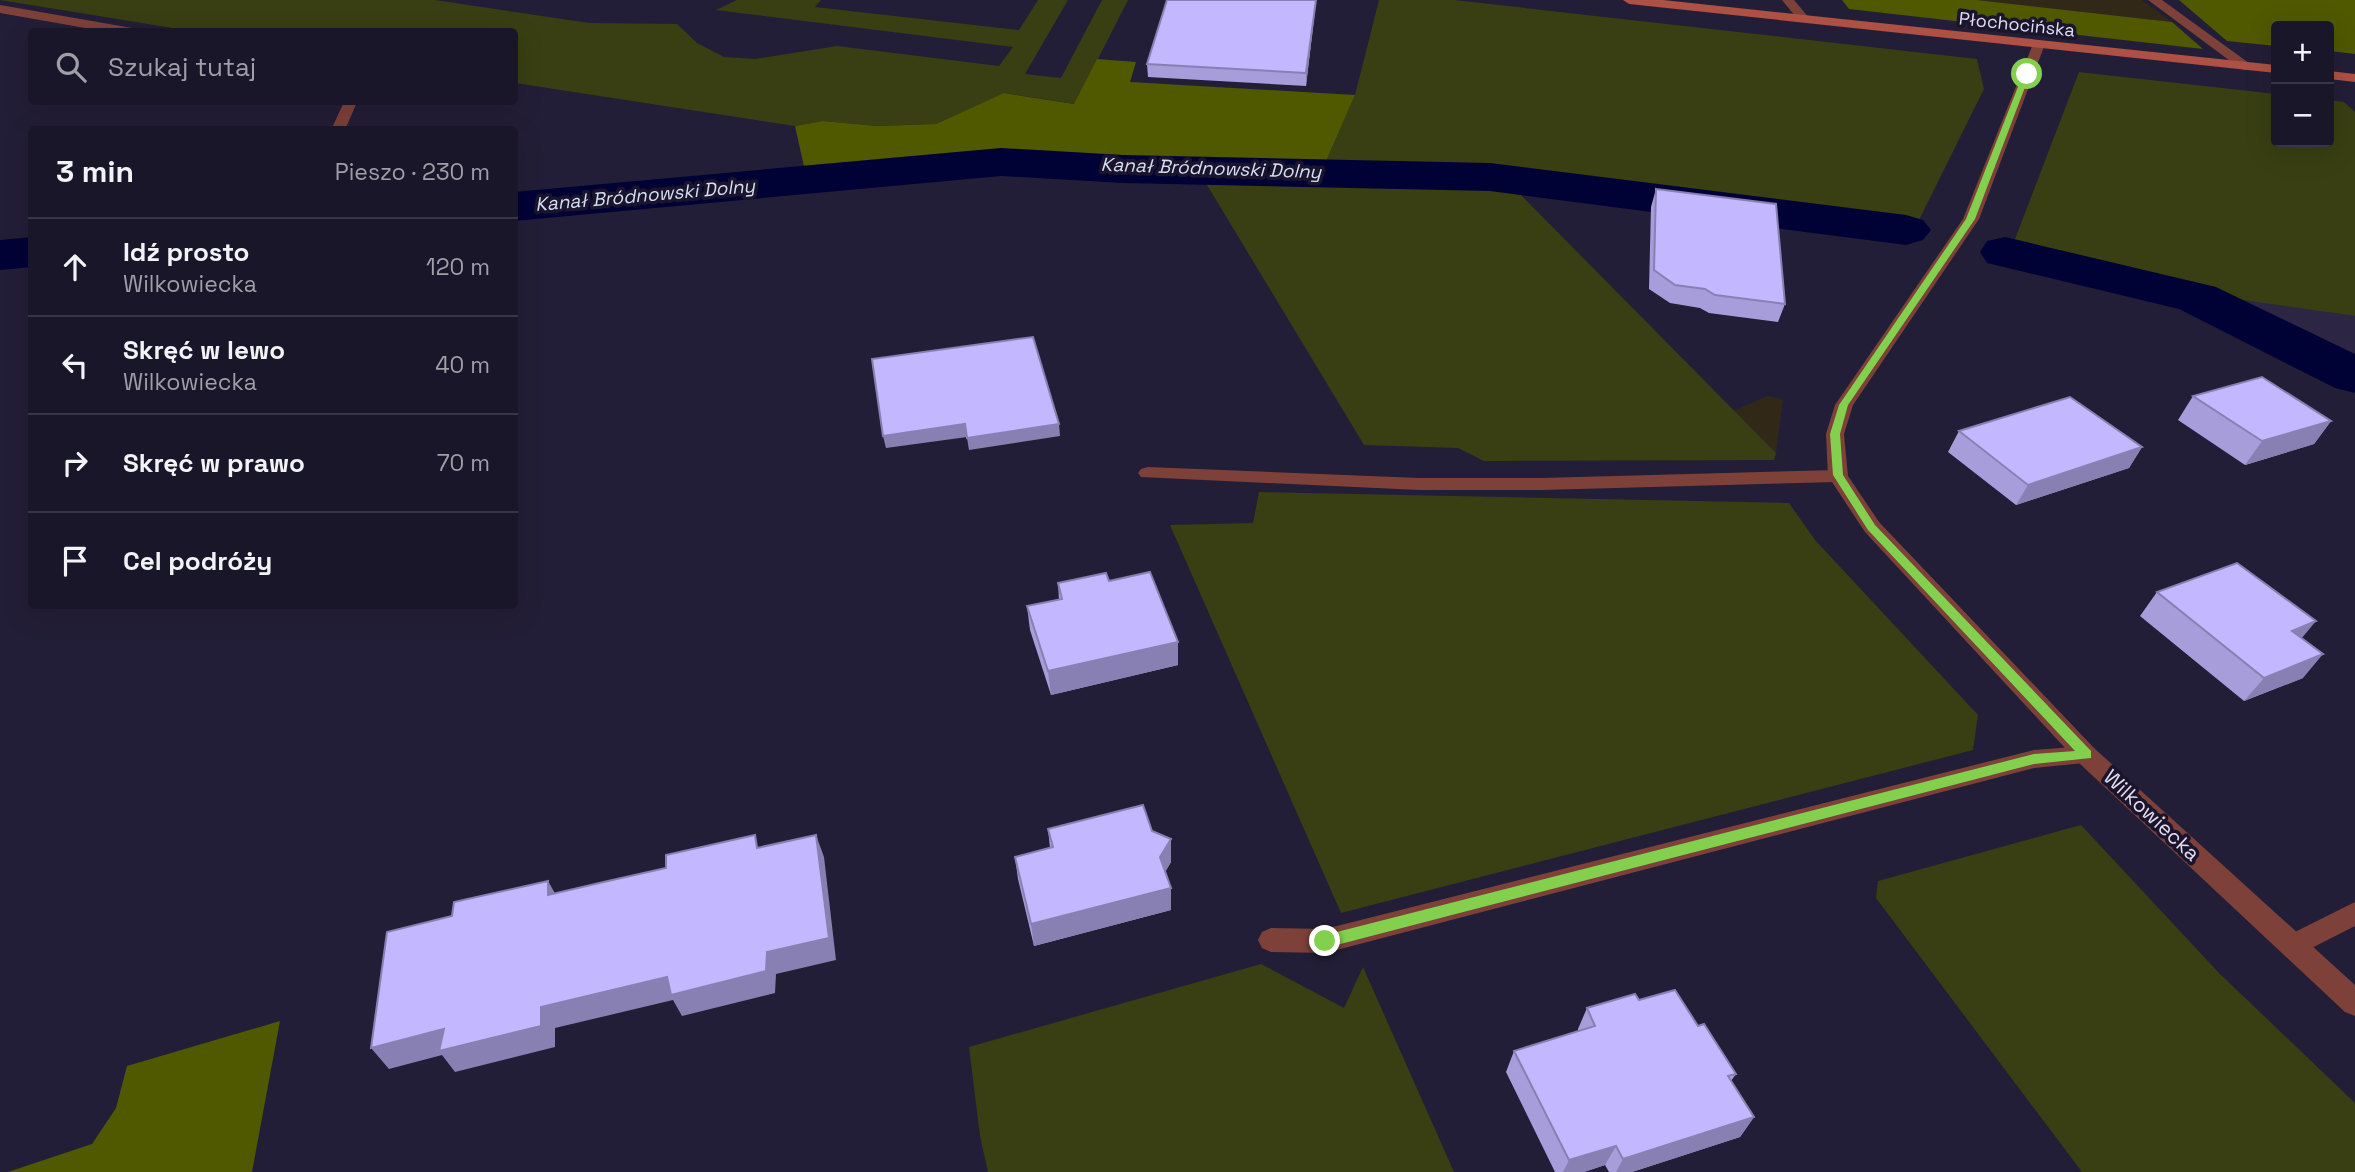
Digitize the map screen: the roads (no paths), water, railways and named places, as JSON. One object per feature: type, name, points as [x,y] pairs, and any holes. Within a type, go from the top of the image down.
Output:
[{"type":"main road","name":"Płochocińska","points":[[1629,0],[2271,68]]},
{"type":"main road","points":[[2334,76],[2355,78]]},
{"type":"street","points":[[1788,0],[1804,19]]},
{"type":"street","points":[[2154,0],[2246,66]]},
{"type":"street","points":[[0,9],[109,28]]},
{"type":"street","name":"Wilkowiecka","points":[[2039,44],[1971,219],[1843,405],[1835,434],[1838,475],[1872,527],[2086,755],[2355,1003]]},
{"type":"street","points":[[340,126],[349,105]]},
{"type":"street","points":[[1148,473],[1406,483],[1528,484],[1838,475]]},
{"type":"street","points":[[1271,940],[1325,941],[2034,759],[2086,755]]},
{"type":"street","points":[[2294,945],[2355,913]]},
{"type":"waterway","name":"Kanał Bródnowski Dolny","points":[[518,207],[1001,162],[1123,169],[1490,177],[1906,230]]},
{"type":"waterway","name":"Kanał Bródnowski Dolny","points":[[0,255],[28,252]]},
{"type":"waterway","name":"Kanał Bródnowski Dolny","points":[[2005,252],[2197,298],[2355,376]]}]
